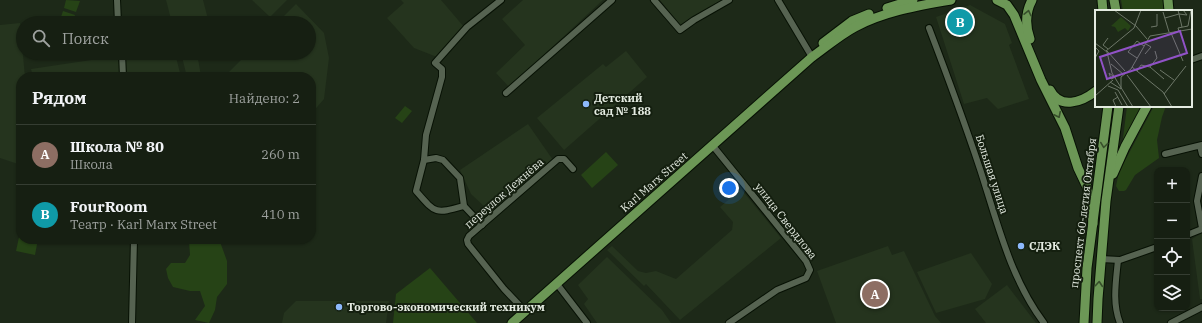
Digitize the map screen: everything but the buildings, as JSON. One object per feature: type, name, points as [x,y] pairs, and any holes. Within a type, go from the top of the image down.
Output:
[{"type":"highway","name":"Karl Marx Street","points":[[812,57],[823,42],[852,21],[912,0]]},
{"type":"highway","name":"Karl Marx Street","points":[[512,323],[812,57],[849,31],[873,19],[914,7],[951,0]]},
{"type":"highway","points":[[997,0],[1007,5],[1014,15],[1041,80],[1064,128],[1078,168],[1087,187],[1093,224]]},
{"type":"highway","points":[[1032,0],[1028,12],[1026,28],[1053,97],[1066,103],[1086,98],[1095,92]]},
{"type":"highway","points":[[1102,0],[1103,10]]},
{"type":"highway","points":[[1168,0],[1169,10]]},
{"type":"highway","name":"проспект 60-летия Октября","points":[[1084,322],[1085,297],[1093,224],[1108,107]]},
{"type":"highway","name":"проспект 60-летия Октября","points":[[1097,323],[1106,201],[1119,107]]},
{"type":"highway","points":[[1106,201],[1119,159],[1146,107]]},
{"type":"street","points":[[117,0],[118,16]]},
{"type":"street","points":[[464,206],[444,211],[437,211],[432,209],[416,191],[424,160],[426,135],[442,77],[442,69],[435,63],[467,27],[501,0]]},
{"type":"street","points":[[506,93],[612,0]]},
{"type":"street","points":[[654,0],[680,30],[694,20],[729,0]]},
{"type":"street","points":[[778,0],[812,57]]},
{"type":"street","name":"Большая улица","points":[[929,28],[960,110],[1014,272],[1029,302],[1044,323]]},
{"type":"street","points":[[1192,60],[1202,56]]},
{"type":"street","points":[[122,60],[123,72]]},
{"type":"street","points":[[1165,154],[1201,145],[1202,154]]},
{"type":"street","name":"улица Свердлова","points":[[713,146],[806,261],[810,270],[806,278],[777,290],[729,323]]},
{"type":"street","points":[[424,160],[436,158],[443,160],[460,178],[464,206],[482,225]]},
{"type":"street","name":"переулок Дежнёва","points":[[525,311],[468,244],[467,240],[469,236],[558,159],[564,159],[573,169]]},
{"type":"street","points":[[1190,234],[1202,228],[1197,201],[1202,176]]},
{"type":"street","points":[[132,323],[134,244]]},
{"type":"street","points":[[1101,259],[1118,260],[1154,248]]},
{"type":"street","points":[[1118,260],[1115,306],[1120,323]]},
{"type":"street","points":[[557,284],[587,323]]},
{"type":"street","points":[[1171,323],[1202,307]]},
{"type":"shaded area","points":[[166,0],[203,0],[207,16],[170,16]]},
{"type":"shaded area","points":[[252,0],[287,0],[271,16],[269,16]]},
{"type":"shaded area","points":[[401,0],[441,0],[464,27],[437,57],[414,48],[387,18],[404,3]]},
{"type":"shaded area","points":[[523,0],[603,0],[509,87],[496,73],[525,45],[502,19]]},
{"type":"shaded area","points":[[660,0],[723,0],[680,25]]},
{"type":"shaded area","points":[[296,4],[308,16],[284,16]]},
{"type":"shaded area","points":[[970,5],[1005,24],[1012,43],[1009,45],[1029,99],[998,109],[987,98],[964,104],[936,17]]},
{"type":"shaded area","points":[[16,23],[16,60],[23,60],[25,72],[16,72],[16,163],[0,158],[0,25]]},
{"type":"shaded area","points":[[316,25],[324,33],[329,58],[324,99],[316,108],[316,72],[229,72],[241,60],[316,60]]},
{"type":"shaded area","name":"Детский сад № 188","points":[[626,51],[647,77],[564,150],[537,118],[603,64],[606,67]]},
{"type":"shaded area","points":[[91,60],[177,60],[180,72],[32,72],[31,69]]},
{"type":"shaded area","points":[[183,60],[198,60],[200,72],[186,72]]},
{"type":"shaded area","points":[[528,124],[553,160],[488,210],[471,194],[460,170]]},
{"type":"shaded area","points":[[741,189],[781,238],[680,320],[646,284],[644,286],[607,250],[612,246],[638,271],[646,273],[656,271],[676,279],[732,230],[733,222],[720,207]]},
{"type":"shaded area","points":[[1202,233],[1202,299],[1200,299],[1192,239]]},
{"type":"shaded area","points":[[888,246],[892,255],[904,251],[935,316],[941,323],[836,323],[817,271]]},
{"type":"shaded area","points":[[971,253],[992,284],[985,299],[936,313],[917,272]]},
{"type":"shaded area","points":[[607,257],[662,310],[671,323],[597,323],[584,304],[588,299],[578,285]]},
{"type":"shaded area","points":[[1007,285],[1036,323],[986,323],[975,309]]},
{"type":"shaded area","name":"Торгово-экономический техникум","points":[[296,301],[389,301],[386,323],[282,323],[284,313]]},
{"type":"green space","points":[[66,0],[80,1],[76,12],[64,8]]},
{"type":"green space","points":[[1121,0],[1163,0],[1164,10],[1123,10]]},
{"type":"green space","points":[[63,11],[75,15],[75,16],[61,16]]},
{"type":"green space","points":[[405,106],[412,111],[402,123],[395,118]]},
{"type":"green space","points":[[1127,107],[1142,107],[1122,146]]},
{"type":"green space","points":[[1153,107],[1166,107],[1157,140],[1159,158],[1135,175],[1124,191],[1119,191],[1116,186],[1119,172]]},
{"type":"green space","points":[[606,152],[618,165],[592,188],[581,175]]},
{"type":"green space","points":[[18,244],[37,244],[35,255],[16,251]]},
{"type":"green space","points":[[189,244],[221,244],[227,261],[227,284],[217,297],[215,310],[209,323],[195,320],[205,306],[200,291],[190,291],[173,287],[168,278],[166,269],[171,263],[185,263],[190,255]]},
{"type":"green space","points":[[430,268],[477,323],[393,323],[396,294]]},
{"type":"place","name":"FourRoom","points":[[960,22]]},
{"type":"place","name":"Детский сад № 188","points":[[586,104]]},
{"type":"place","name":"СДЭК","points":[[1021,246]]},
{"type":"place","name":"Школа № 80","points":[[875,294]]},
{"type":"place","name":"Торгово-экономический техникум","points":[[339,307]]}]
